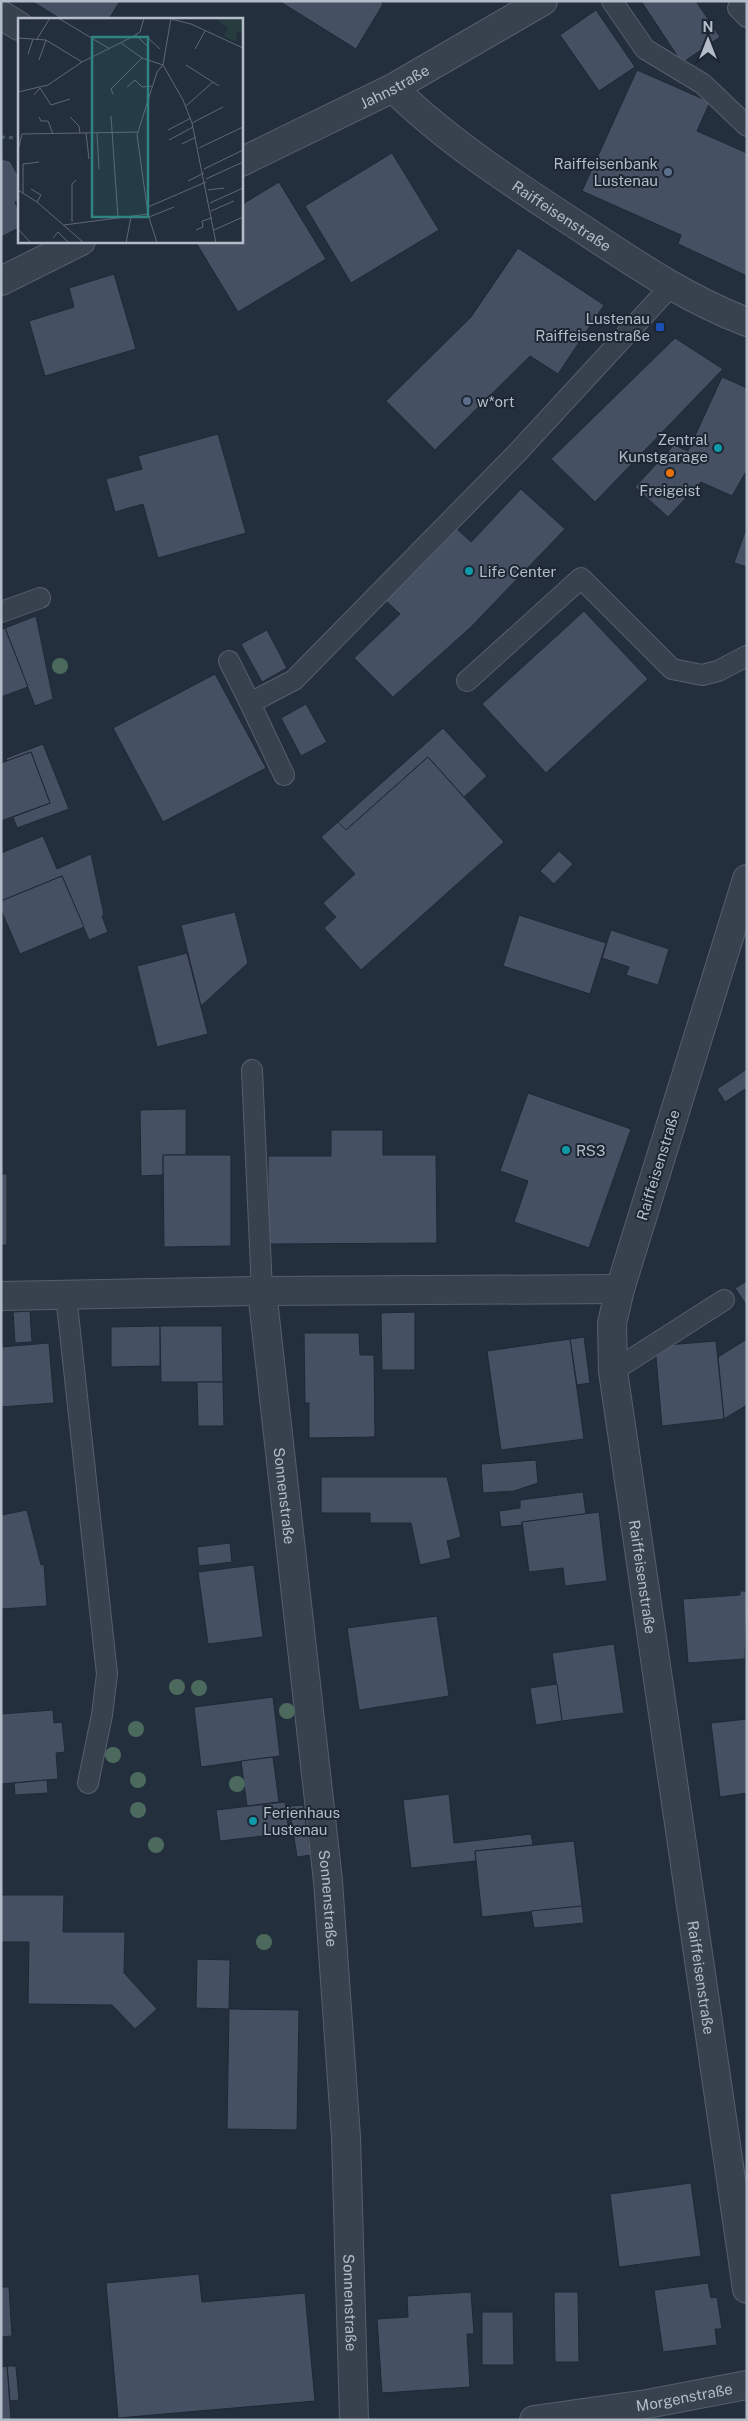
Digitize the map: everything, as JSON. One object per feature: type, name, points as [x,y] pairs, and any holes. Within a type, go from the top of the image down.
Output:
[{"type":"street","name":"Jahnstraße","points":[[242,160],[393,88],[543,1]]},
{"type":"street","points":[[1,15],[18,25]]},
{"type":"street","name":"Raiffeisenstraße","points":[[393,88],[422,117],[504,177],[670,287],[720,312],[747,322]]},
{"type":"street","points":[[1,281],[79,242]]},
{"type":"street","name":"Raiffeisenstraße","points":[[747,879],[620,1289],[612,1323],[613,1371],[747,2289]]},
{"type":"street","points":[[1,1296],[262,1291],[620,1289]]},
{"type":"street","name":"Sonnenstraße","points":[[262,1291],[328,1881],[346,2136],[354,2420]]},
{"type":"street","name":"Morgenstraße","points":[[534,2420],[647,2404],[747,2385]]},
{"type":"lane","points":[[612,1],[645,49],[703,84],[747,126]]},
{"type":"lane","points":[[250,703],[294,680],[516,454],[670,287]]},
{"type":"lane","points":[[467,681],[581,578],[672,669],[702,675],[718,671],[747,656]]},
{"type":"lane","points":[[1,612],[40,598]]},
{"type":"lane","points":[[229,661],[284,774]]},
{"type":"lane","points":[[252,1070],[262,1291]]},
{"type":"lane","points":[[66,1295],[108,1674],[88,1783]]},
{"type":"lane","points":[[613,1371],[724,1300]]},
{"type":"path","points":[[1,137],[18,138]]},
{"type":"building","points":[[31,1],[120,1],[110,18],[59,18]]},
{"type":"building","points":[[279,1],[380,1],[383,4],[356,49]]},
{"type":"building","points":[[641,1],[696,1],[720,37],[682,63]]},
{"type":"building","points":[[596,10],[635,67],[599,91],[560,35]]},
{"type":"building","name":"Raiffeisenbank Lustenau","points":[[637,70],[710,102],[697,131],[747,153],[747,276],[678,244],[681,235],[582,191]]},
{"type":"building","points":[[392,153],[439,230],[351,283],[305,206]]},
{"type":"building","points":[[1,159],[10,161],[18,175],[18,200],[15,202],[18,209],[18,228],[1,237]]},
{"type":"building","points":[[279,182],[326,259],[238,312],[196,242],[242,242],[242,204]]},
{"type":"building","points":[[518,248],[604,305],[558,374],[530,356],[435,450],[386,401],[471,317]]},
{"type":"building","points":[[114,274],[136,349],[45,376],[29,321],[74,307],[69,288]]},
{"type":"building","points":[[675,338],[723,369],[595,502],[551,459]]},
{"type":"building","name":"Zentral Kunstgarage","points":[[722,377],[747,388],[747,470],[732,496],[701,482],[668,517],[635,487],[674,445],[688,451]]},
{"type":"building","points":[[218,434],[246,533],[158,558],[143,504],[115,512],[106,479],[142,469],[138,456]]},
{"type":"building","name":"Life Center","points":[[521,489],[565,529],[471,627],[393,697],[354,658],[400,614],[385,600],[455,527],[471,542]]},
{"type":"building","points":[[747,526],[747,567],[734,563]]},
{"type":"building","points":[[584,611],[648,679],[546,773],[482,704]]},
{"type":"building","points":[[36,616],[53,699],[35,706],[5,628]]},
{"type":"building","points":[[5,628],[28,687],[1,697],[1,629]]},
{"type":"building","points":[[267,630],[287,668],[262,682],[241,644]]},
{"type":"building","points":[[215,674],[266,768],[163,822],[113,728]]},
{"type":"building","points":[[306,704],[327,742],[301,756],[281,718]]},
{"type":"building","points":[[443,728],[487,776],[464,797],[428,757],[346,830],[338,822]]},
{"type":"building","points":[[43,744],[69,809],[17,828],[13,817],[50,803],[31,752],[7,761],[6,758]]},
{"type":"building","points":[[31,752],[50,803],[1,821],[1,763]]},
{"type":"building","points":[[428,757],[504,842],[361,970],[324,928],[336,917],[323,903],[355,874],[321,837],[338,822],[346,830]]},
{"type":"building","points":[[43,836],[57,869],[91,854],[104,915],[102,916],[108,932],[89,940],[62,876],[1,901],[1,853]]},
{"type":"building","points":[[559,851],[573,864],[554,884],[540,871]]},
{"type":"building","points":[[62,876],[84,927],[20,954],[1,910],[1,901]]},
{"type":"building","points":[[235,912],[248,963],[201,1006],[181,925]]},
{"type":"building","points":[[519,915],[606,943],[590,994],[503,966]]},
{"type":"building","points":[[611,930],[669,949],[658,985],[626,975],[629,967],[602,958]]},
{"type":"building","points":[[187,953],[208,1034],[157,1047],[137,966]]},
{"type":"building","points":[[747,1069],[747,1088],[725,1102],[717,1089]]},
{"type":"building","name":"RS3","points":[[528,1093],[631,1129],[589,1248],[514,1222],[528,1181],[500,1171]]},
{"type":"building","points":[[186,1109],[186,1155],[163,1155],[163,1175],[141,1176],[140,1110]]},
{"type":"building","points":[[331,1130],[383,1130],[383,1155],[436,1155],[437,1243],[268,1244],[268,1156],[331,1156]]},
{"type":"building","points":[[163,1155],[231,1155],[231,1246],[164,1247]]},
{"type":"building","points":[[1,1174],[7,1174],[7,1245],[1,1245]]},
{"type":"building","points":[[747,1281],[747,1306],[735,1288]]},
{"type":"building","points":[[30,1311],[32,1342],[15,1343],[13,1312]]},
{"type":"building","points":[[415,1312],[415,1370],[382,1370],[381,1313]]},
{"type":"building","points":[[160,1326],[160,1366],[111,1367],[111,1327]]},
{"type":"building","points":[[160,1326],[222,1326],[223,1382],[161,1382]]},
{"type":"building","points":[[304,1333],[359,1333],[360,1355],[374,1355],[375,1437],[309,1438],[309,1403],[305,1403]]},
{"type":"building","points":[[584,1337],[590,1383],[577,1385],[570,1339]]},
{"type":"building","points":[[570,1339],[584,1439],[501,1450],[487,1351]]},
{"type":"building","points":[[747,1339],[747,1405],[724,1419],[718,1357]]},
{"type":"building","points":[[716,1341],[724,1419],[662,1426],[655,1346]]},
{"type":"building","points":[[49,1343],[54,1403],[1,1407],[1,1347]]},
{"type":"building","points":[[197,1382],[223,1382],[224,1426],[198,1426]]},
{"type":"building","points":[[536,1460],[538,1483],[514,1491],[483,1493],[481,1464]]},
{"type":"building","points":[[321,1477],[447,1477],[461,1537],[447,1541],[451,1558],[420,1565],[411,1523],[370,1523],[370,1513],[321,1513]]},
{"type":"building","points":[[583,1492],[586,1514],[522,1522],[522,1525],[501,1527],[499,1511],[520,1508],[520,1500]]},
{"type":"building","points":[[27,1510],[41,1565],[44,1564],[47,1606],[1,1609],[1,1515]]},
{"type":"building","points":[[599,1512],[607,1581],[565,1586],[563,1568],[529,1572],[522,1522]]},
{"type":"building","points":[[230,1543],[232,1562],[199,1566],[197,1547]]},
{"type":"building","points":[[254,1565],[263,1637],[208,1644],[198,1572]]},
{"type":"building","points":[[740,1591],[747,1591],[745,1659],[688,1663],[683,1599],[740,1595]]},
{"type":"building","points":[[437,1616],[449,1696],[359,1710],[347,1628]]},
{"type":"building","points":[[614,1644],[624,1713],[562,1721],[552,1653]]},
{"type":"building","points":[[557,1684],[562,1721],[536,1725],[530,1688]]},
{"type":"building","points":[[273,1697],[280,1756],[201,1767],[194,1707]]},
{"type":"building","points":[[53,1710],[54,1723],[62,1722],[65,1752],[56,1753],[58,1779],[1,1784],[1,1714]]},
{"type":"building","points":[[747,1719],[747,1793],[720,1797],[711,1723]]},
{"type":"building","points":[[273,1757],[279,1802],[247,1806],[241,1761]]},
{"type":"building","points":[[47,1780],[48,1793],[15,1795],[14,1783]]},
{"type":"building","points":[[449,1794],[454,1843],[531,1834],[533,1845],[475,1851],[476,1861],[411,1868],[403,1800]]},
{"type":"building","name":"Ferienhaus Lustenau","points":[[285,1802],[289,1833],[220,1841],[216,1810]]},
{"type":"building","points":[[303,1805],[311,1855],[297,1857],[289,1806]]},
{"type":"building","points":[[574,1841],[582,1906],[482,1917],[475,1851]]},
{"type":"building","points":[[1,1895],[64,1895],[63,1932],[125,1932],[124,1973],[157,2009],[135,2029],[112,2005],[28,2004],[29,1942],[1,1942]]},
{"type":"building","points":[[582,1906],[584,1923],[534,1928],[531,1911]]},
{"type":"building","points":[[197,1959],[230,1960],[229,2009],[196,2008]]},
{"type":"building","points":[[229,2009],[299,2010],[297,2130],[227,2129]]},
{"type":"building","points":[[691,2183],[701,2256],[619,2267],[610,2194]]},
{"type":"building","points":[[199,2274],[202,2302],[305,2293],[315,2401],[118,2418],[106,2283]]},
{"type":"building","points":[[708,2283],[711,2298],[717,2297],[722,2329],[715,2329],[717,2345],[663,2352],[654,2290]]},
{"type":"building","points":[[1,2287],[9,2287],[12,2336],[1,2337]]},
{"type":"building","points":[[471,2292],[474,2334],[467,2334],[470,2387],[382,2393],[377,2319],[408,2317],[407,2296]]},
{"type":"building","points":[[554,2292],[578,2292],[579,2362],[555,2362]]},
{"type":"building","points":[[482,2312],[513,2312],[514,2365],[482,2365]]},
{"type":"building","points":[[7,2366],[16,2366],[19,2400],[10,2401]]},
{"type":"building","points":[[7,2366],[11,2420],[1,2420],[1,2367]]},
{"type":"place","name":"Raiffeisenbank Lustenau","points":[[668,172]]},
{"type":"place","name":"Lustenau Raiffeisenstraße","points":[[660,327]]},
{"type":"place","name":"w*ort","points":[[467,401]]},
{"type":"place","name":"Zentral Kunstgarage","points":[[718,448]]},
{"type":"place","name":"Freigeist","points":[[670,473]]},
{"type":"place","name":"Life Center","points":[[469,571]]},
{"type":"place","name":"RS3","points":[[566,1150]]},
{"type":"place","name":"Ferienhaus Lustenau","points":[[253,1821]]}]
